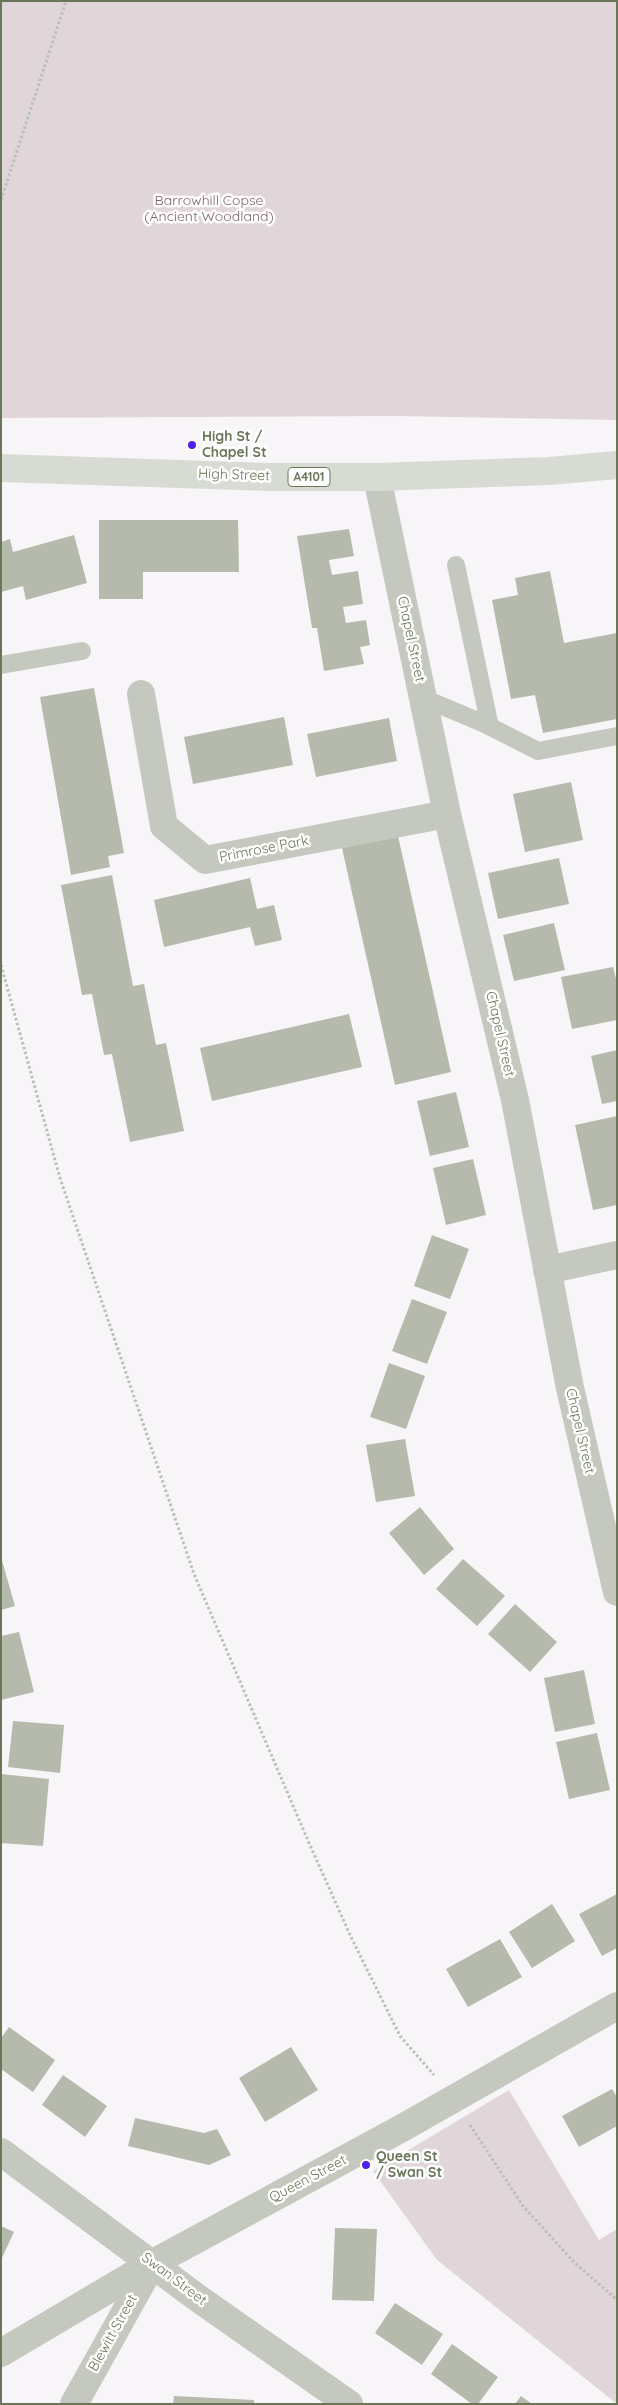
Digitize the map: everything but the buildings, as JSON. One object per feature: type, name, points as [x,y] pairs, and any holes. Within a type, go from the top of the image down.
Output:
[{"type":"main road","name":"High Street","points":[[1,468],[259,476],[377,477],[540,472],[617,465]]},
{"type":"street","name":"Chapel Street","points":[[377,477],[447,814],[515,1100],[570,1388],[617,1592]]},
{"type":"street","name":"Primrose Park","points":[[141,694],[164,826],[205,860],[447,814]]},
{"type":"street","points":[[547,1270],[617,1255]]},
{"type":"street","name":"Queen Street","points":[[1,2353],[153,2262],[404,2127],[617,2006]]},
{"type":"street","name":"Swan Street","points":[[1,2152],[153,2262],[199,2299],[349,2404]]},
{"type":"street","name":"Blewitt Street","points":[[74,2404],[153,2262]]},
{"type":"lane","points":[[456,565],[490,727]]},
{"type":"lane","points":[[1,666],[82,651]]},
{"type":"lane","points":[[423,698],[490,727],[538,751],[617,736]]},
{"type":"path","points":[[1,200],[66,1]]},
{"type":"path","points":[[1,965],[60,1178],[194,1574],[308,1843],[400,2036],[437,2078]]},
{"type":"path","points":[[469,2125],[523,2206],[574,2262],[617,2300]]},
{"type":"green space","name":"Barrowhill Copse (Ancient Woodland)","points":[[1,1],[617,1],[617,420],[395,416],[1,418]]},
{"type":"green space","points":[[509,2090],[599,2240],[617,2229],[617,2404],[437,2260],[373,2171]]},
{"type":"place","name":"High St / Chapel St","points":[[192,445]]},
{"type":"place","name":"Queen St / Swan St","points":[[366,2165]]}]
